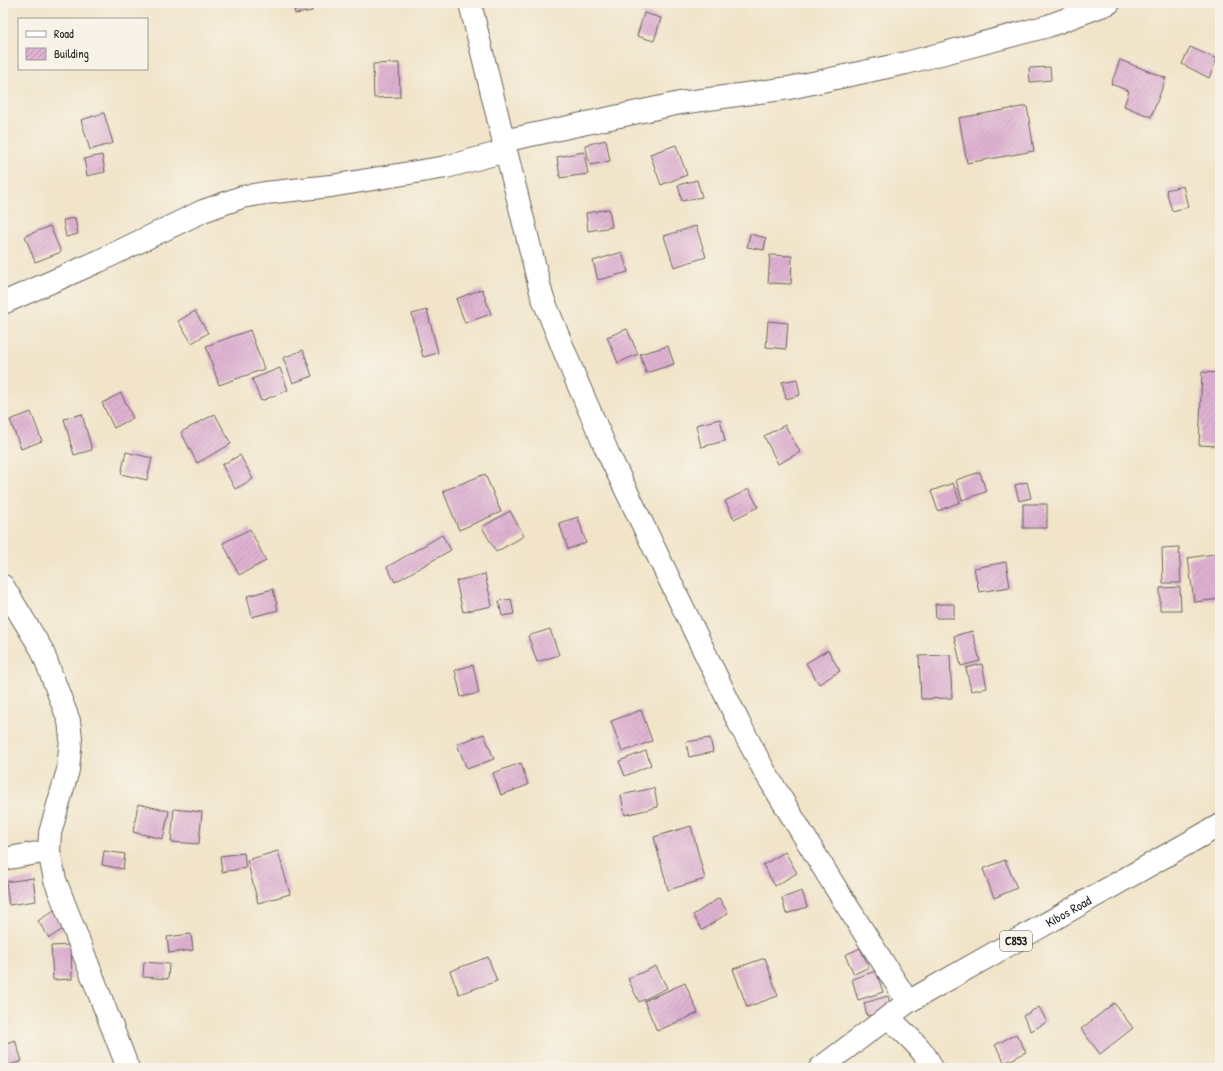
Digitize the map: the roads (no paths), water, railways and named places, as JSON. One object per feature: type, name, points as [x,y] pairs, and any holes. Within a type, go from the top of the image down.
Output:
[{"type":"street","points":[[470,3],[542,296],[608,453],[733,710],[765,772],[908,1002]]},
{"type":"street","points":[[3,303],[98,261],[203,211],[242,197],[331,186],[446,167],[504,146],[680,103],[789,88],[906,62],[1048,26],[1109,3]]},
{"type":"street","points":[[3,586],[42,650],[69,721],[71,738],[68,770],[50,833],[49,851],[55,880],[128,1068]]},
{"type":"street","name":"Kibos Road","points":[[820,1068],[908,1002],[1220,825]]},
{"type":"street","points":[[3,859],[49,851]]},
{"type":"street","points":[[888,1017],[928,1058],[932,1068]]}]
